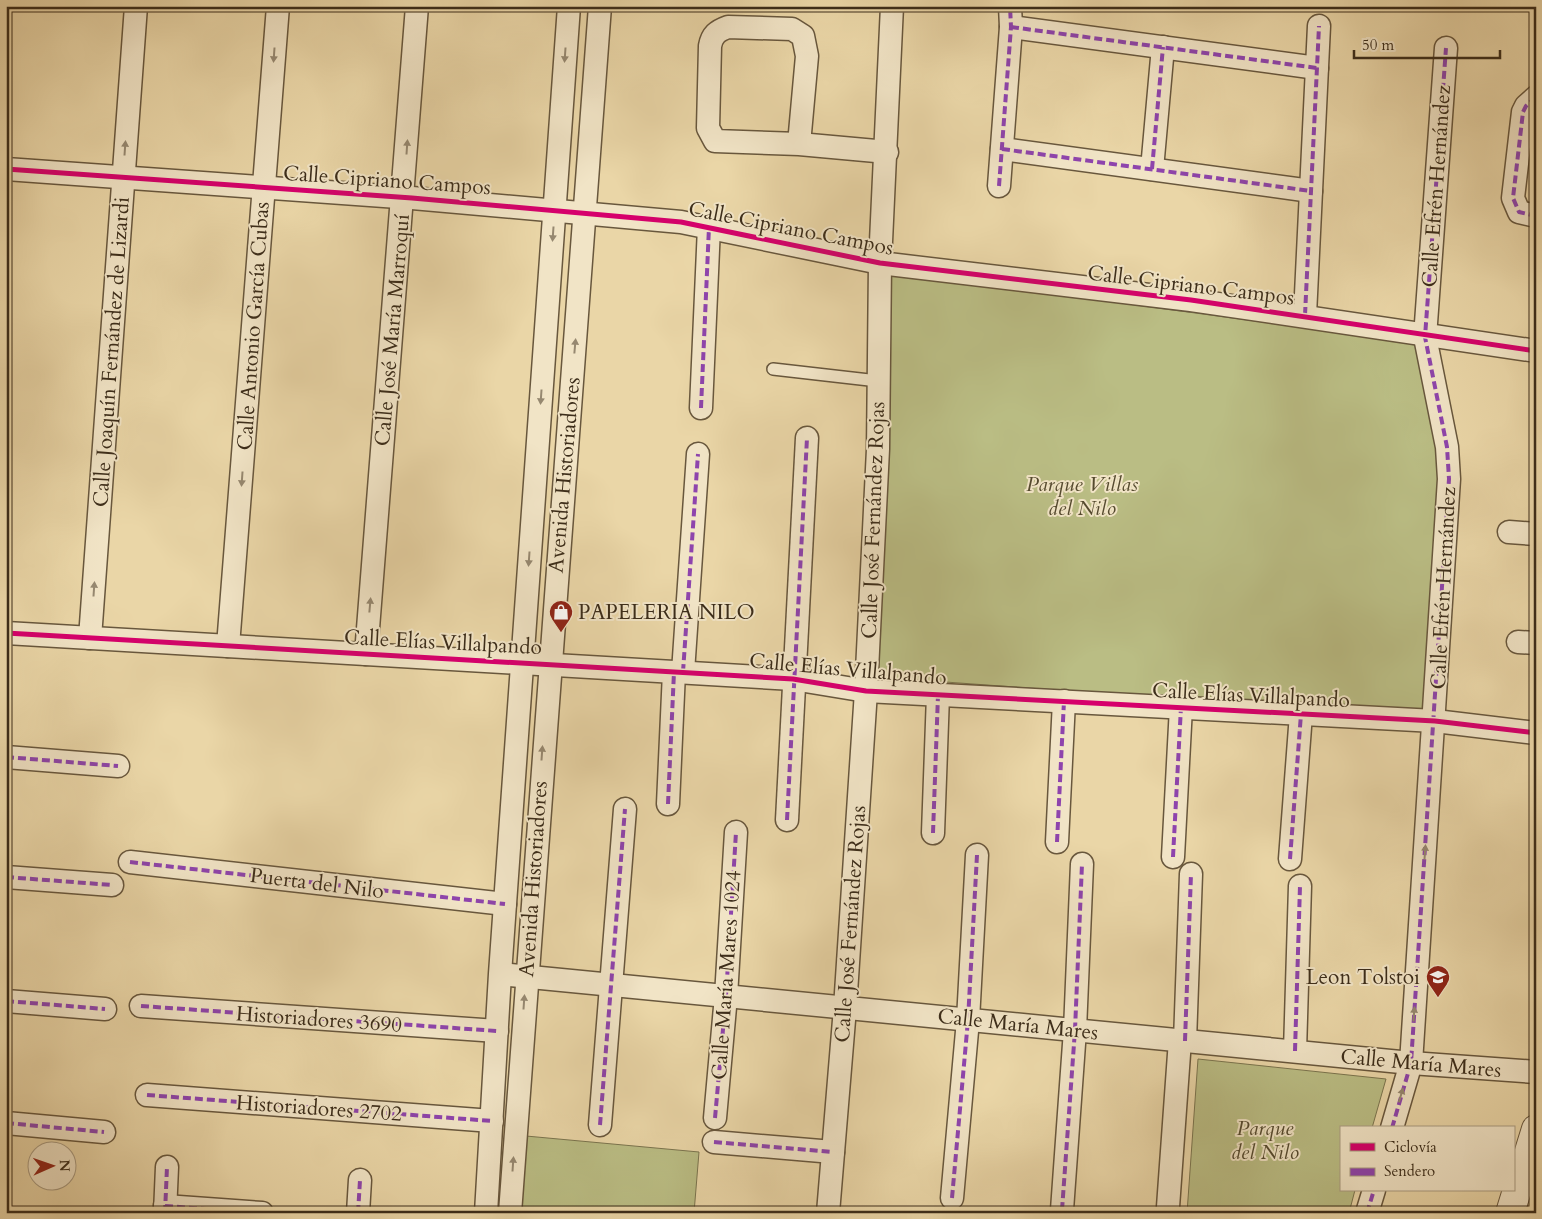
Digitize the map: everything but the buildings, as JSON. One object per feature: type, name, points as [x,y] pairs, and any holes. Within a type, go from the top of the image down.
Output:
[{"type":"street","name":"Calle Joaquín Fernández de Lizardi","points":[[90,638],[136,6]]},
{"type":"street","name":"Calle Antonio García Cubas","points":[[228,646],[278,6]]},
{"type":"street","name":"Calle José María Marroquí","points":[[366,654],[417,6]]},
{"type":"street","name":"Avenida Historiadores","points":[[486,1213],[504,904],[569,6]]},
{"type":"street","name":"Avenida Historiadores","points":[[510,1213],[549,664],[600,6]]},
{"type":"street","name":"Calle José Fernández Rojas","points":[[828,1213],[845,1008],[866,691],[878,449],[880,263],[887,152],[892,6]]},
{"type":"street","points":[[999,186],[1010,17],[1163,47],[1317,68]]},
{"type":"street","points":[[1306,316],[1319,26]]},
{"type":"street","points":[[799,144],[807,56],[803,36],[792,29],[728,27],[714,34],[710,46],[708,128],[715,142],[799,144],[887,152]]},
{"type":"street","points":[[1152,169],[1163,47]]},
{"type":"street","name":"Calle Efrén Hernández","points":[[1393,1126],[1411,1062],[1435,721],[1449,465],[1425,336],[1446,48]]},
{"type":"street","points":[[1526,212],[1513,198],[1523,112],[1532,100]]},
{"type":"street","points":[[1002,149],[1311,192]]},
{"type":"street","name":"Calle Cipriano Campos","points":[[6,169],[403,197],[681,222],[880,263],[1306,316],[1425,336],[1536,351]]},
{"type":"street","points":[[701,408],[709,227]]},
{"type":"street","points":[[787,820],[807,438]]},
{"type":"street","points":[[668,804],[698,454]]},
{"type":"street","points":[[1509,532],[1536,534]]},
{"type":"street","name":"Calle Elías Villalpando","points":[[6,633],[793,679],[866,691],[1435,721],[1536,733]]},
{"type":"street","points":[[933,833],[938,695]]},
{"type":"street","points":[[1057,842],[1064,701]]},
{"type":"street","points":[[1173,857],[1181,708]]},
{"type":"street","points":[[1290,859],[1301,714]]},
{"type":"street","points":[[6,757],[118,766]]},
{"type":"street","points":[[600,1125],[625,809]]},
{"type":"street","name":"Calle María Mares 1024","points":[[715,1118],[726,996],[736,832]]},
{"type":"street","points":[[952,1198],[968,1020],[977,855]]},
{"type":"street","name":"Puerta del Nilo","points":[[130,862],[504,904]]},
{"type":"street","points":[[1062,1210],[1075,1030],[1082,864]]},
{"type":"street","points":[[1168,1207],[1183,1040],[1191,874]]},
{"type":"street","points":[[6,877],[112,885]]},
{"type":"street","points":[[1295,1051],[1300,886]]},
{"type":"street","name":"Calle María Mares","points":[[500,974],[1411,1062],[1536,1072]]},
{"type":"street","points":[[6,1001],[105,1009]]},
{"type":"street","name":"Historiadores 3690","points":[[142,1006],[497,1031]]},
{"type":"street","name":"Historiadores 2702","points":[[147,1095],[492,1121]]},
{"type":"street","points":[[6,1123],[104,1132]]},
{"type":"street","points":[[1510,1213],[1536,1129]]},
{"type":"street","points":[[714,1142],[833,1152]]},
{"type":"street","points":[[167,1167],[165,1209],[262,1213]]},
{"type":"street","points":[[358,1213],[360,1180]]},
{"type":"street","points":[[1367,1213],[1373,1192]]},
{"type":"lane","points":[[773,369],[878,380]]},
{"type":"green space","name":"Parque Villas del Nilo","points":[[889,272],[1419,343],[1447,460],[1431,717],[876,677]]},
{"type":"green space","name":"Parque del Nilo","points":[[1198,1059],[1386,1079],[1373,1126],[1340,1126],[1340,1192],[1354,1192],[1349,1213],[1187,1213]]},
{"type":"green space","points":[[526,1136],[699,1152],[694,1213],[520,1213]]},
{"type":"marked path","points":[[999,186],[1011,27],[1010,6]]},
{"type":"marked path","points":[[1305,315],[1319,26]]},
{"type":"marked path","points":[[1011,27],[1317,68]]},
{"type":"marked path","points":[[1152,169],[1163,47]]},
{"type":"marked path","points":[[1393,1126],[1411,1063],[1449,479],[1447,447],[1425,337],[1446,48]]},
{"type":"marked path","points":[[1536,97],[1526,106],[1523,112],[1513,198],[1519,212],[1536,216]]},
{"type":"marked path","points":[[1002,149],[1311,191]]},
{"type":"marked path","points":[[701,408],[709,227]]},
{"type":"marked path","points":[[787,820],[807,438]]},
{"type":"marked path","points":[[683,672],[698,454]]},
{"type":"marked path","points":[[668,804],[674,672]]},
{"type":"marked path","points":[[933,833],[938,695]]},
{"type":"marked path","points":[[1057,842],[1064,701]]},
{"type":"marked path","points":[[1173,857],[1181,707]]},
{"type":"marked path","points":[[1290,859],[1301,714]]},
{"type":"marked path","points":[[6,757],[118,766]]},
{"type":"marked path","points":[[600,1125],[625,809]]},
{"type":"marked path","points":[[715,1118],[726,996],[736,832]]},
{"type":"marked path","points":[[952,1198],[968,1020],[977,855]]},
{"type":"marked path","points":[[130,862],[505,904]]},
{"type":"marked path","points":[[1062,1210],[1075,1030],[1082,864]]},
{"type":"marked path","points":[[1185,1041],[1191,874]]},
{"type":"marked path","points":[[6,877],[112,885]]},
{"type":"marked path","points":[[1295,1051],[1300,886]]},
{"type":"marked path","points":[[6,1001],[105,1009]]},
{"type":"marked path","points":[[141,1006],[497,1031]]},
{"type":"marked path","points":[[147,1095],[492,1121]]},
{"type":"marked path","points":[[6,1123],[104,1132]]},
{"type":"marked path","points":[[714,1142],[833,1152]]},
{"type":"marked path","points":[[165,1213],[167,1167]]},
{"type":"marked path","points":[[358,1213],[360,1180]]},
{"type":"marked path","points":[[1367,1213],[1373,1192]]},
{"type":"marked path","points":[[165,1206],[262,1213]]},
{"type":"cycle path","points":[[6,169],[412,198],[681,222],[880,263],[1191,300],[1536,351]]},
{"type":"cycle path","points":[[6,633],[793,679],[866,691],[1435,721],[1536,733]]},
{"type":"place","name":"PAPELERIA NILO","points":[[561,633]]},
{"type":"place","name":"Leon Tolstoi","points":[[1438,998]]}]
